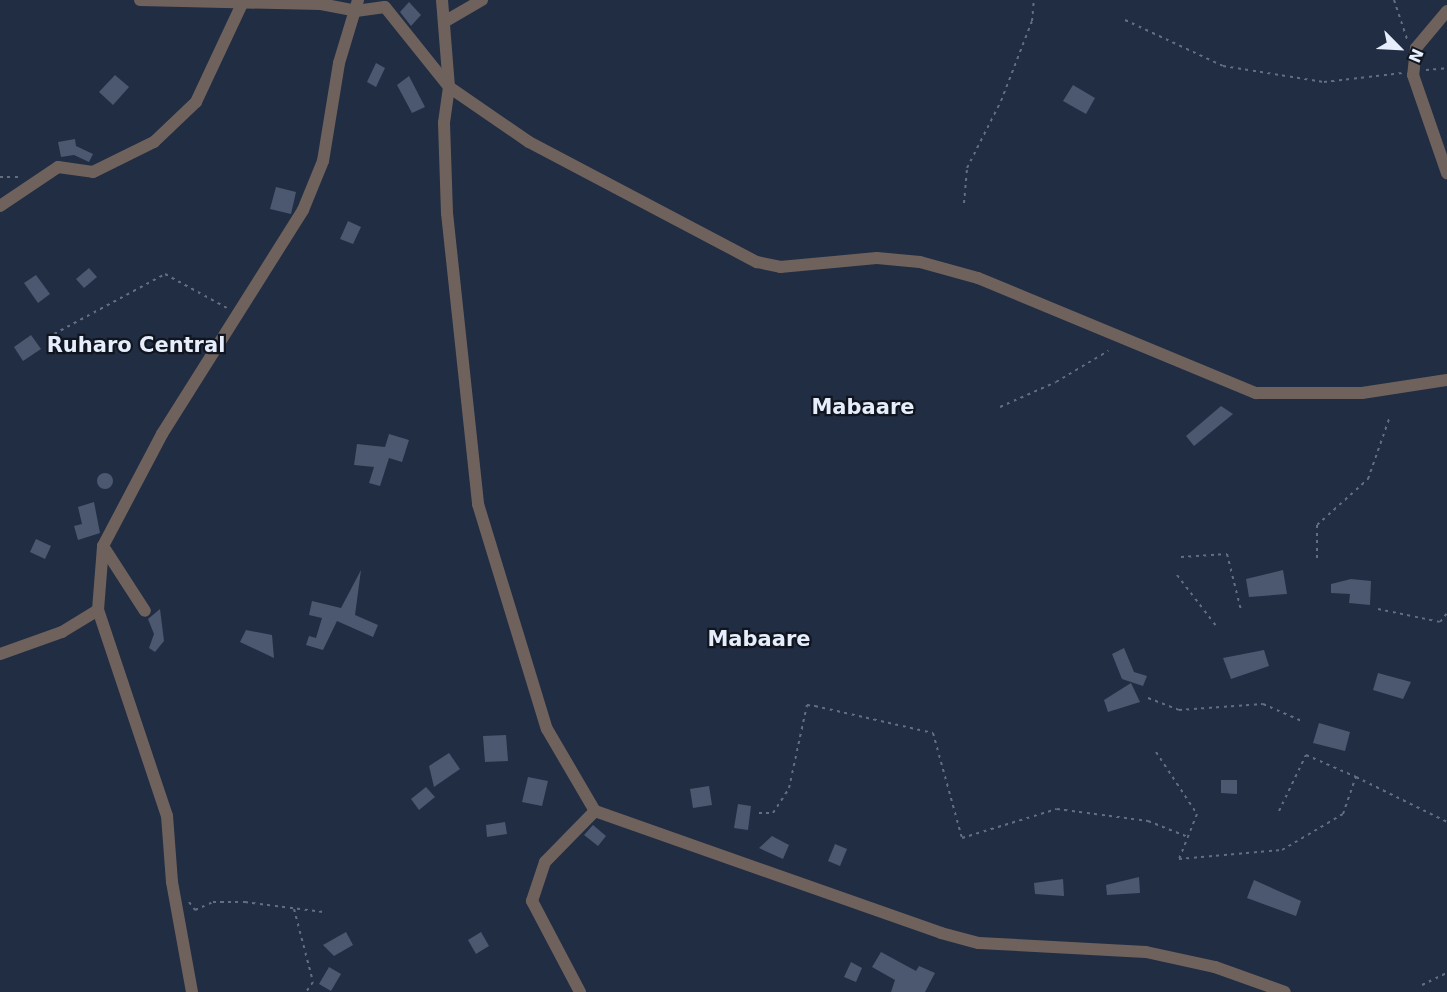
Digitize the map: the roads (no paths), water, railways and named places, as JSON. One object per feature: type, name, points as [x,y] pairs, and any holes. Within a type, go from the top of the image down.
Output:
[{"type":"street","points":[[140,0],[385,7],[395,15],[449,87],[529,142],[757,262],[780,267],[877,258],[920,262],[978,278],[1256,393],[1362,393],[1447,380]]},
{"type":"street","points":[[442,0],[449,87],[444,123],[447,225],[478,504],[548,729],[596,811],[951,936],[989,944],[1146,952],[1215,967],[1285,992]]},
{"type":"street","points":[[444,22],[482,0]]},
{"type":"street","points":[[0,207],[58,167],[93,172],[154,141],[196,102],[242,4]]},
{"type":"street","points":[[192,992],[172,882],[167,816],[98,610],[103,546],[162,434],[289,237],[316,181],[339,63],[357,5]]},
{"type":"street","points":[[1447,11],[1416,48],[1413,75],[1447,173]]},
{"type":"street","points":[[103,546],[145,611]]},
{"type":"street","points":[[0,654],[62,632],[98,610]]},
{"type":"street","points":[[0,663],[34,641]]},
{"type":"street","points":[[580,992],[532,901],[545,862],[596,811]]},
{"type":"district","name":"Ruharo Central","points":[[136,345]]},
{"type":"district","name":"Mabaare","points":[[863,407]]},
{"type":"district","name":"Mabaare","points":[[759,639]]}]
